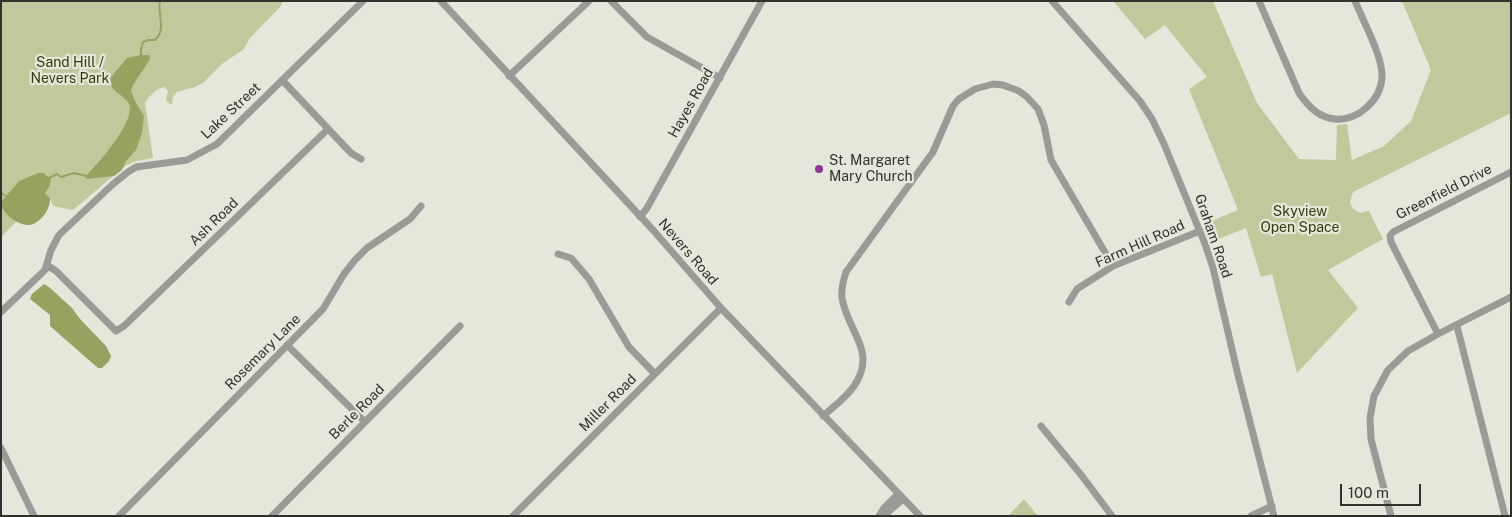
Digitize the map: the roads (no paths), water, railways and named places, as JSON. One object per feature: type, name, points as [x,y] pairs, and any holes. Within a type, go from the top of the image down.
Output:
[{"type":"street","name":"Lake Street","points":[[1,312],[42,275],[47,266],[50,250],[59,235],[128,172],[145,166],[186,160],[202,154],[217,144],[363,1]]},
{"type":"street","name":"Nevers Road","points":[[441,1],[640,216],[721,308],[920,516]]},
{"type":"street","points":[[509,76],[589,1]]},
{"type":"street","points":[[611,1],[647,37],[720,78]]},
{"type":"street","name":"Hayes Road","points":[[640,216],[647,208],[762,1]]},
{"type":"street","name":"Graham Road","points":[[1052,1],[1140,101],[1152,119],[1178,178],[1213,268],[1274,516]]},
{"type":"street","points":[[1260,1],[1299,93],[1306,104],[1319,114],[1334,120],[1350,118],[1367,108],[1378,95],[1382,78],[1381,64],[1355,1]]},
{"type":"street","points":[[282,80],[328,130],[351,153],[361,159]]},
{"type":"street","points":[[823,416],[848,393],[855,384],[862,366],[862,347],[843,300],[842,290],[846,272],[933,152],[953,106],[959,99],[974,89],[993,84],[1002,85],[1019,92],[1033,102],[1042,117],[1051,160],[1113,266]]},
{"type":"street","name":"Ash Road","points":[[47,266],[56,271],[116,331],[124,326],[328,130]]},
{"type":"street","name":"Greenfield Drive","points":[[1438,334],[1391,242],[1390,236],[1393,232],[1511,172]]},
{"type":"street","name":"Rosemary Lane","points":[[119,516],[323,310],[344,274],[361,254],[410,219],[421,206]]},
{"type":"street","name":"Farm Hill Road","points":[[1070,302],[1076,289],[1113,266],[1200,232]]},
{"type":"street","points":[[558,254],[571,258],[589,279],[628,347],[655,374]]},
{"type":"street","points":[[1391,516],[1371,439],[1370,418],[1374,396],[1388,370],[1408,352],[1438,334],[1511,297]]},
{"type":"street","name":"Miller Road","points":[[513,516],[721,308]]},
{"type":"street","name":"Berle Road","points":[[272,516],[460,326]]},
{"type":"street","points":[[1456,326],[1505,516]]},
{"type":"street","points":[[287,345],[365,422]]},
{"type":"street","points":[[1041,426],[1112,516]]},
{"type":"street","points":[[1,448],[34,516]]},
{"type":"street","points":[[880,516],[884,508],[901,496]]},
{"type":"street","points":[[1251,516],[1272,506]]},
{"type":"waterway","points":[[141,56],[143,42],[155,40],[159,36],[161,27],[160,1]]},
{"type":"waterway","points":[[49,178],[57,174],[61,177],[74,173],[86,176]]},
{"type":"waterway","points":[[1,193],[8,197]]},
{"type":"place","name":"St. Margaret Mary Church","points":[[819,169]]},
{"type":"park label","name":"Sand Hill / Nevers Park","points":[[70,72]]},
{"type":"park label","name":"Skyview Open Space","points":[[1300,220]]}]
